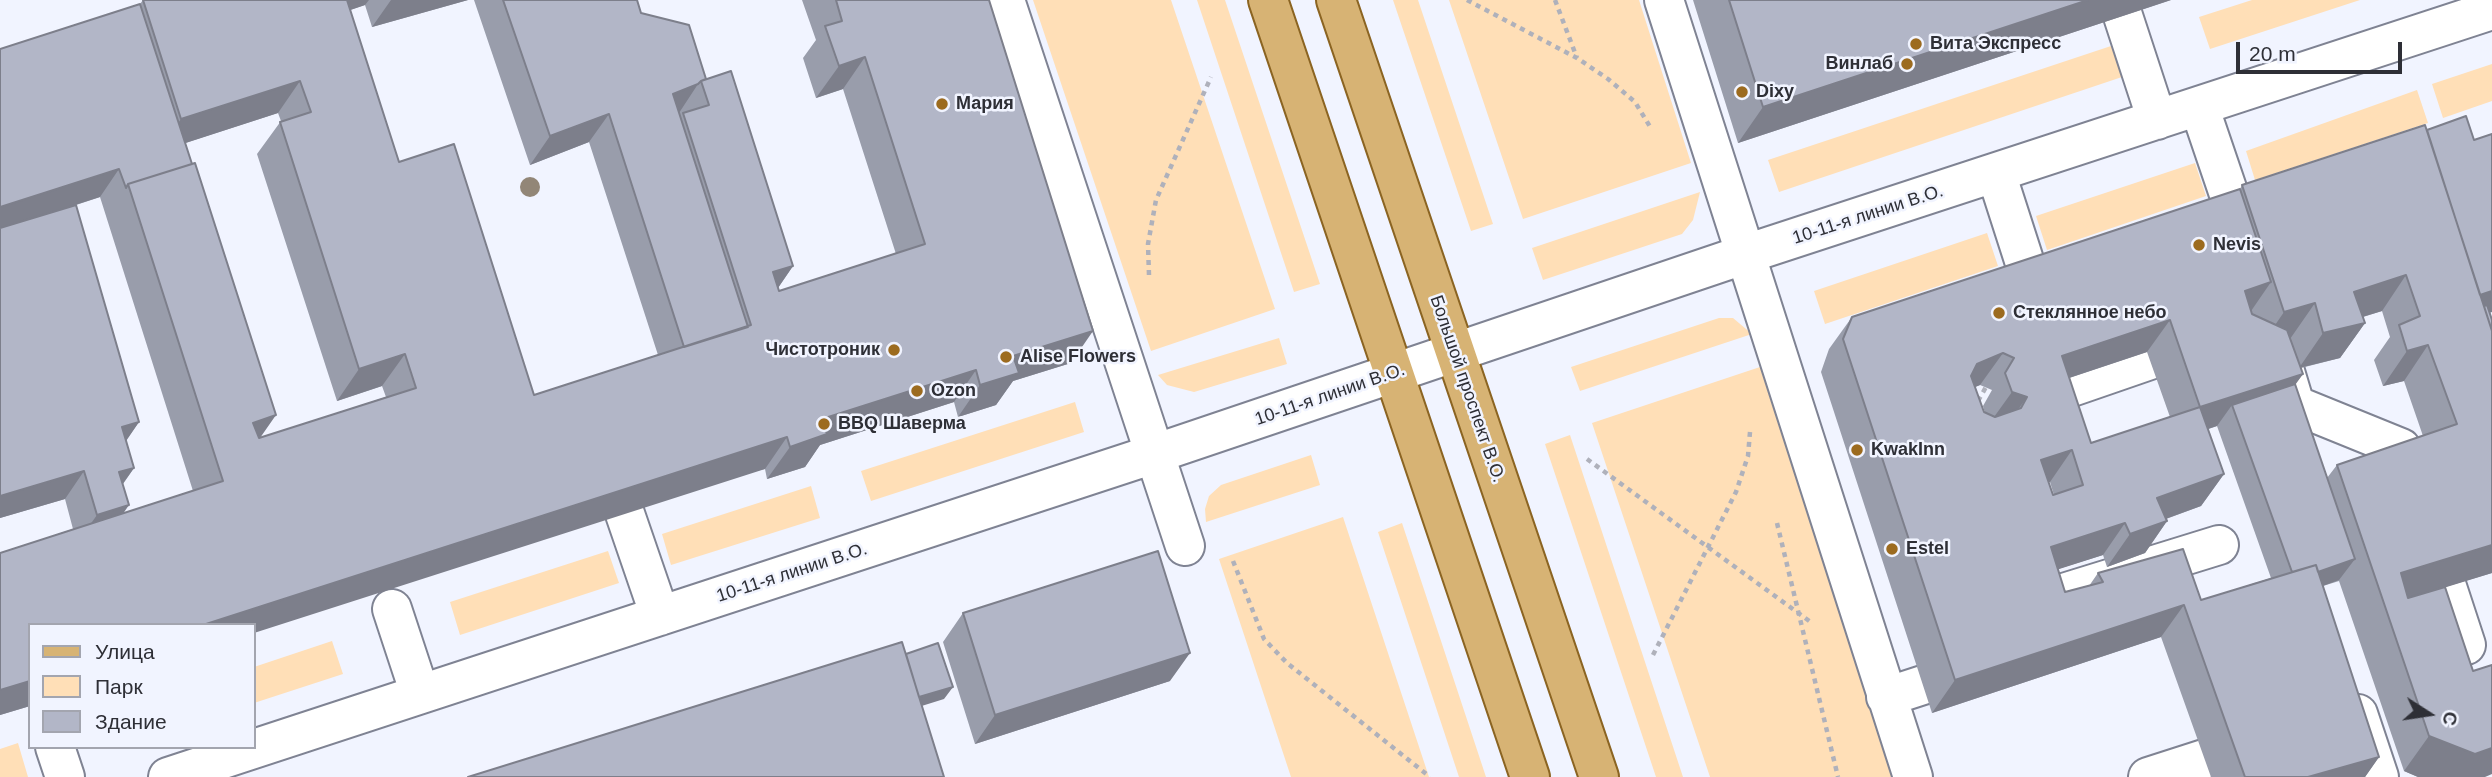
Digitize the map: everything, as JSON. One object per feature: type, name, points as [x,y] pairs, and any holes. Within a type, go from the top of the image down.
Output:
[{"type":"main road","points":[[1268,0],[1530,777]]},
{"type":"main road","name":"Большой проспект В.О.","points":[[1336,0],[1599,777]]},
{"type":"street","points":[[1005,0],[1185,547]]},
{"type":"street","points":[[1664,0],[1913,777]]},
{"type":"street","name":"10-11-я линии В.О.","points":[[256,748],[1154,454],[1746,254],[2199,106],[2451,11],[2492,10]]},
{"type":"street","points":[[2123,16],[2157,120]]},
{"type":"street","points":[[2199,106],[2236,215]]},
{"type":"street","points":[[1996,173],[2031,282]]},
{"type":"street","points":[[2277,342],[2295,405],[2401,447],[2408,468]]},
{"type":"street","points":[[2064,380],[2066,389],[2150,360]]},
{"type":"street","points":[[625,514],[660,616]]},
{"type":"street","points":[[2062,620],[2054,596],[2220,545]]},
{"type":"street","points":[[2447,587],[2466,645]]},
{"type":"street","points":[[392,609],[420,694]]},
{"type":"street","points":[[1886,697],[1923,685]]},
{"type":"street","points":[[2333,717],[2357,709],[2379,777]]},
{"type":"street","points":[[56,749],[65,777]]},
{"type":"street","name":"10-11-я линии В.О.","points":[[168,777],[253,749]]},
{"type":"street","points":[[2148,777],[2204,759]]},
{"type":"path","points":[[1467,0],[1577,58],[1635,102],[1657,142]]},
{"type":"path","points":[[1555,0],[1577,58]]},
{"type":"path","points":[[1150,279],[1148,244],[1156,200],[1211,76]]},
{"type":"path","points":[[1974,407],[1986,387]]},
{"type":"path","points":[[1653,654],[1707,549],[1744,468],[1751,421],[1757,443]]},
{"type":"path","points":[[1587,459],[1819,628]]},
{"type":"path","points":[[1776,519],[1838,777]]},
{"type":"path","points":[[1231,557],[1264,639],[1287,663],[1430,777]]},
{"type":"green space","points":[[1033,0],[1171,0],[1275,309],[1151,351]]},
{"type":"green space","points":[[1197,0],[1225,0],[1320,284],[1294,292]]},
{"type":"green space","points":[[1393,0],[1418,0],[1493,224],[1471,231]]},
{"type":"green space","points":[[1449,0],[1639,0],[1691,163],[1523,219]]},
{"type":"green space","points":[[2252,0],[2360,0],[2210,49],[2199,17]]},
{"type":"green space","points":[[2111,46],[2122,77],[1779,192],[1768,160]]},
{"type":"green space","points":[[2492,64],[2492,101],[2443,118],[2432,84]]},
{"type":"green space","points":[[2417,90],[2428,123],[2255,180],[2246,151]]},
{"type":"green space","points":[[2195,163],[2206,196],[2047,250],[2036,216]]},
{"type":"green space","points":[[1700,192],[1693,220],[1682,234],[1543,280],[1532,248]]},
{"type":"green space","points":[[1987,233],[1998,266],[1825,324],[1814,291]]},
{"type":"green space","points":[[1719,318],[1733,318],[1752,334],[1580,391],[1571,367]]},
{"type":"green space","points":[[1279,338],[1287,364],[1194,392],[1167,385],[1158,375]]},
{"type":"green space","points":[[1760,367],[1892,777],[1710,777],[1592,423]]},
{"type":"green space","points":[[1075,402],[1084,432],[871,501],[861,471]]},
{"type":"green space","points":[[1570,435],[1683,777],[1656,777],[1545,444]]},
{"type":"green space","points":[[1311,455],[1320,485],[1206,522],[1205,509],[1209,496],[1221,485]]},
{"type":"green space","points":[[811,486],[820,518],[671,565],[662,534]]},
{"type":"green space","points":[[1343,517],[1429,777],[1291,777],[1219,559]]},
{"type":"green space","points":[[1402,523],[1486,777],[1459,777],[1378,532]]},
{"type":"green space","points":[[608,551],[619,583],[460,635],[450,602]]},
{"type":"green space","points":[[332,641],[343,674],[256,702],[256,666]]},
{"type":"green space","points":[[18,743],[28,777],[0,777],[0,749]]},
{"type":"building","points":[[143,0],[347,0],[399,162],[454,144],[534,395],[751,325],[683,113],[709,105],[701,81],[731,71],[793,266],[773,272],[779,291],[925,244],[865,57],[839,66],[825,26],[842,21],[836,0],[989,0],[1093,331],[1013,356],[1019,373],[980,385],[976,370],[822,419],[827,434],[790,447],[787,437],[209,623],[28,623],[28,682],[0,690],[0,553],[223,481],[128,184],[195,163],[276,415],[253,423],[259,438],[416,388],[405,354],[359,369],[280,122],[311,112],[300,81],[181,119]]},
{"type":"building","points":[[503,0],[637,0],[641,13],[689,25],[706,79],[673,94],[748,327],[684,347],[609,114],[550,136]]},
{"type":"building","points":[[1729,0],[2088,0],[1763,107]]},
{"type":"building","points":[[140,4],[192,164],[128,184],[126,188],[119,169],[0,207],[0,49]]},
{"type":"building","points":[[2466,116],[2474,140],[2492,134],[2492,291],[2480,295],[2427,130]]},
{"type":"building","points":[[2425,125],[2492,331],[2492,545],[2401,573],[2408,598],[2445,587],[2473,671],[2492,665],[2492,748],[2475,754],[2429,736],[2337,465],[2457,424],[2428,345],[2407,351],[2399,325],[2420,316],[2406,275],[2354,292],[2365,323],[2323,333],[2315,303],[2284,312],[2242,185]]},
{"type":"building","points":[[2240,189],[2271,282],[2245,291],[2252,314],[2287,330],[2303,374],[2200,407],[2224,474],[2157,498],[2167,521],[2130,534],[2125,523],[2051,547],[2065,592],[2103,582],[2098,573],[2183,549],[2201,600],[2316,565],[2379,757],[2308,777],[2245,777],[2184,605],[1955,680],[1843,339],[1852,317]],"holes":[[[2170,320],[2200,407],[2091,443],[2062,356]],[[2003,353],[2014,358],[2005,373],[2012,392],[2027,397],[2021,408],[1995,417],[1984,412],[1971,376],[1977,364]],[[2072,450],[2083,485],[2053,495],[2041,460]]]},
{"type":"building","points":[[76,205],[139,422],[122,427],[134,468],[119,472],[129,505],[97,515],[84,471],[0,496],[0,228]]},
{"type":"building","points":[[2487,305],[2492,320],[2492,331],[2484,306]]},
{"type":"building","points":[[2295,384],[2355,559],[2318,572],[2316,565],[2292,572],[2232,405]]},
{"type":"building","points":[[1158,551],[1190,653],[995,715],[963,613]]},
{"type":"building","points":[[902,642],[944,777],[468,777]]},
{"type":"building","points":[[938,643],[953,687],[919,697],[906,654]]},
{"type":"place","name":"Вита Экспресс","points":[[1916,44]]},
{"type":"place","name":"Винлаб","points":[[1907,64]]},
{"type":"place","name":"Dixy","points":[[1742,92]]},
{"type":"place","name":"Мария","points":[[942,104]]},
{"type":"place","name":"Nevis","points":[[2199,245]]},
{"type":"place","name":"Стеклянное небо","points":[[1999,313]]},
{"type":"place","name":"Чистотроник","points":[[894,350]]},
{"type":"place","name":"Alise Flowers","points":[[1006,357]]},
{"type":"place","name":"Ozon","points":[[917,391]]},
{"type":"place","name":"BBQ Шаверма","points":[[824,424]]},
{"type":"place","name":"KwakInn","points":[[1857,450]]},
{"type":"place","name":"Estel","points":[[1892,549]]}]
